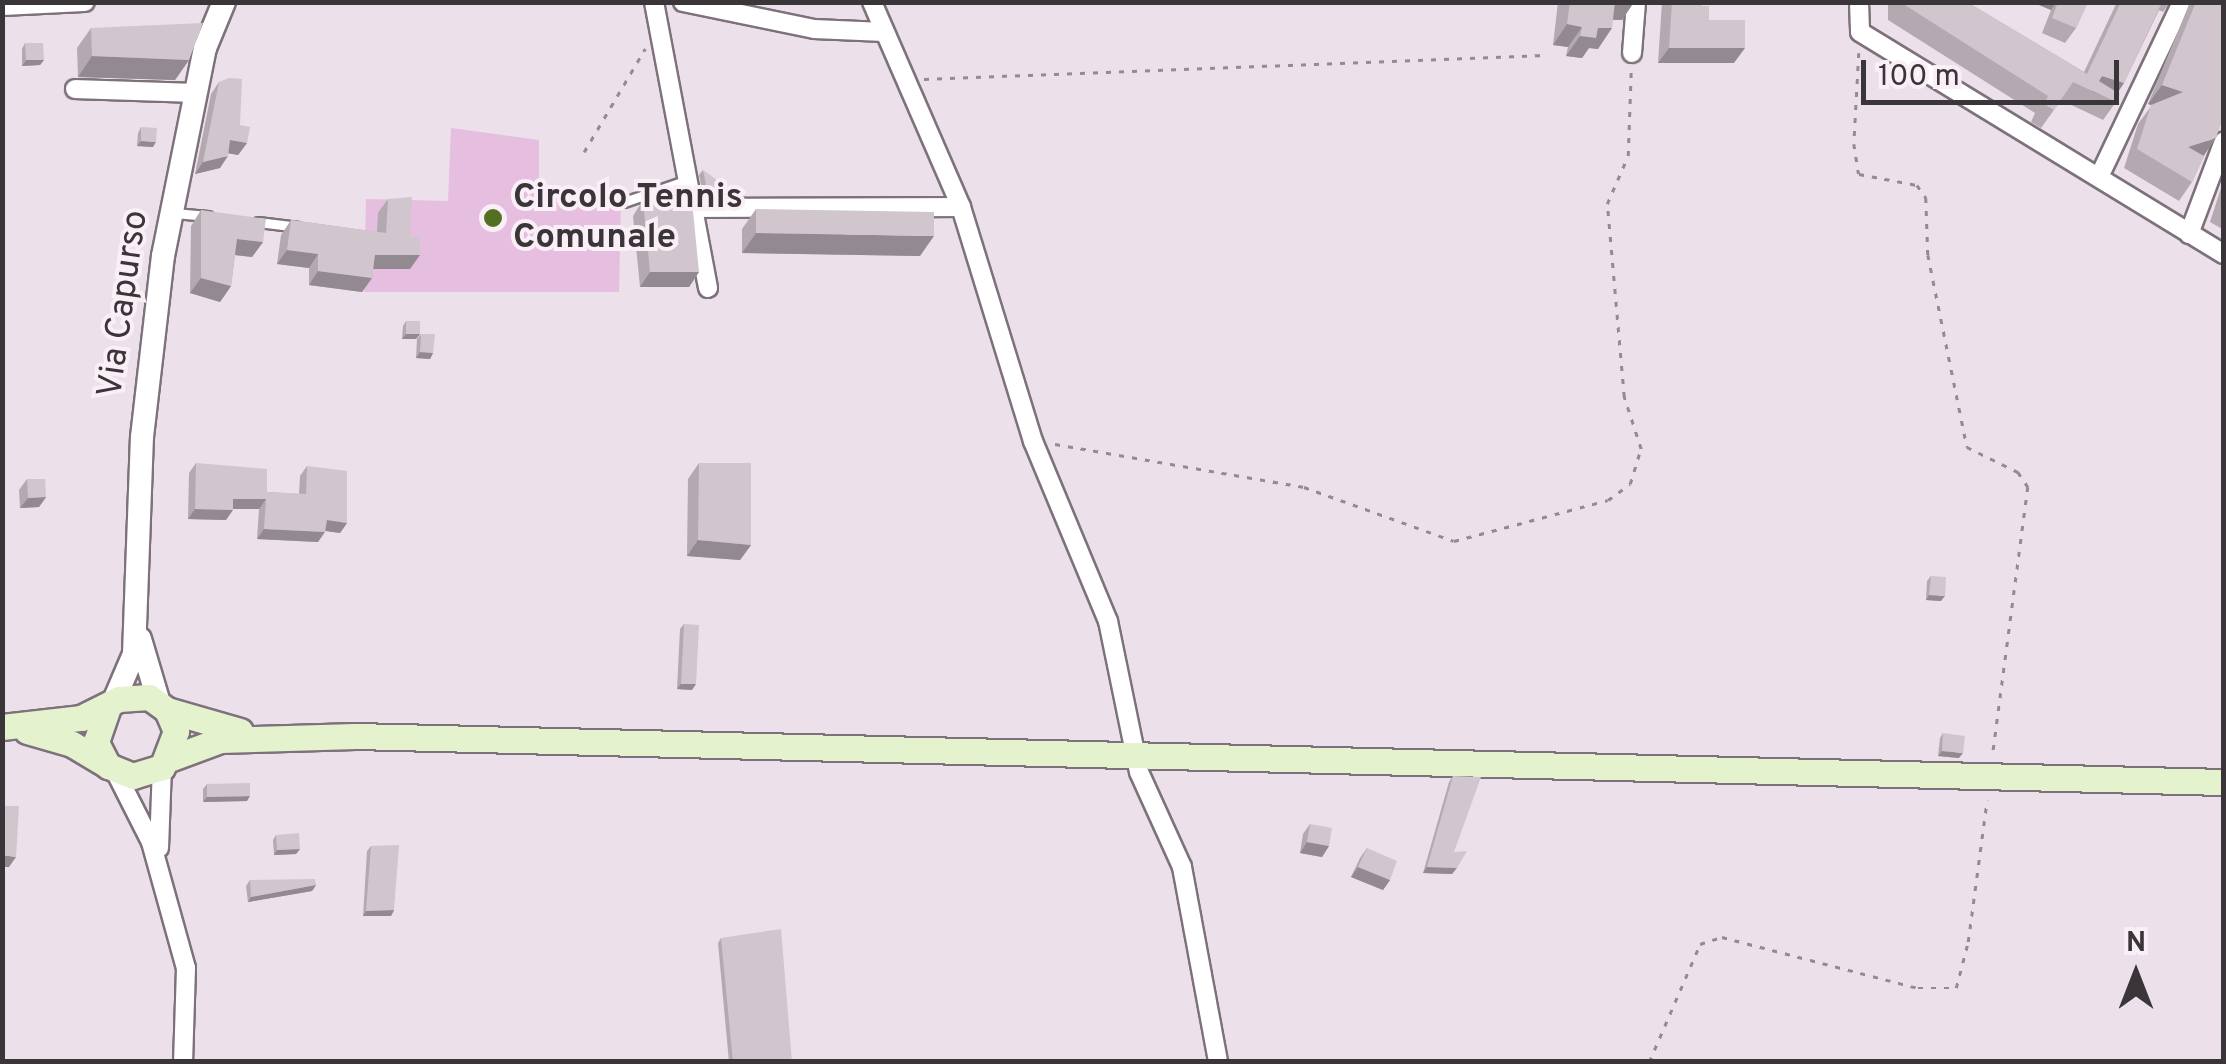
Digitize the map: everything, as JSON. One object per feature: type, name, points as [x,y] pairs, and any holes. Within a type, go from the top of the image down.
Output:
[{"type":"main road","points":[[8,727],[81,718],[131,696],[260,735]]},
{"type":"main road","points":[[110,705],[96,742],[111,768]]},
{"type":"main road","points":[[163,706],[176,731],[166,763]]},
{"type":"main road","points":[[8,727],[72,744],[111,768],[144,776],[203,742],[260,735],[1990,773],[2224,782]]},
{"type":"street","points":[[2,6],[85,2]]},
{"type":"street","name":"Via Capurso","points":[[110,705],[130,667],[136,621],[142,437],[171,212],[194,93],[224,2]]},
{"type":"street","points":[[654,2],[708,288]]},
{"type":"street","points":[[683,2],[814,29],[884,32]]},
{"type":"street","points":[[872,2],[902,80],[961,208],[1034,441],[1108,622],[1135,754],[1182,866],[1218,1062]]},
{"type":"street","points":[[1632,54],[1636,2]]},
{"type":"street","points":[[1860,2],[1860,32],[2224,254]]},
{"type":"street","points":[[2099,177],[2182,2]]},
{"type":"street","points":[[75,89],[194,93]]},
{"type":"street","points":[[2189,234],[2224,141]]},
{"type":"street","points":[[693,208],[961,208]]},
{"type":"street","name":"Via Capurso","points":[[136,621],[163,706]]},
{"type":"street","points":[[160,874],[157,794],[166,763]]},
{"type":"street","points":[[111,768],[141,817],[186,968],[183,1062]]},
{"type":"lane","points":[[624,202],[688,180]]},
{"type":"lane","points":[[171,212],[229,219]]},
{"type":"lane","points":[[249,221],[307,228]]},
{"type":"path","points":[[584,152],[658,27]]},
{"type":"path","points":[[1650,1062],[1700,944],[1722,936],[1918,988],[1956,988],[1968,942],[2028,487],[2018,472],[1966,447],[1928,255],[1926,198],[1917,185],[1859,174],[1854,144],[1860,32]]},
{"type":"path","points":[[902,80],[1546,54]]},
{"type":"path","points":[[1034,441],[1304,488],[1454,541],[1608,500],[1630,484],[1641,449],[1624,397],[1607,204],[1628,156],[1632,54]]},
{"type":"shaded area","name":"Circolo Tennis Comunale","points":[[451,128],[539,140],[539,194],[621,196],[619,292],[364,292],[366,199],[448,201]]},
{"type":"building","points":[[1570,2],[1615,2],[1612,28],[1598,28],[1596,38],[1580,36],[1582,27],[1567,24]]},
{"type":"building","points":[[1672,2],[1702,2],[1702,6],[1709,6],[1709,20],[1745,20],[1745,48],[1669,48]]},
{"type":"building","points":[[1900,2],[1967,2],[2087,74],[2121,2],[2162,2],[2124,83],[2102,76],[2099,81],[2120,94],[2116,102],[2073,82],[2054,110],[2044,104],[2048,96]]},
{"type":"building","points":[[2058,2],[2088,2],[2076,28],[2052,18]]},
{"type":"building","points":[[2196,2],[2224,2],[2224,115],[2216,138],[2188,147],[2204,156],[2192,182],[2137,149],[2151,105],[2183,92],[2162,85]]},
{"type":"building","points":[[203,23],[189,60],[92,56],[91,28]]},
{"type":"building","points":[[25,43],[43,43],[44,60],[26,60]]},
{"type":"building","points":[[242,79],[240,125],[250,127],[247,143],[230,140],[228,156],[203,162],[219,82]]},
{"type":"building","points":[[141,127],[157,128],[156,142],[141,141]]},
{"type":"building","points":[[703,170],[717,180],[717,190],[707,190]]},
{"type":"building","points":[[412,197],[410,237],[420,237],[420,255],[375,255],[372,278],[318,271],[318,254],[287,250],[291,220],[386,233],[388,199]]},
{"type":"building","points":[[643,200],[692,201],[699,272],[650,272]]},
{"type":"building","points":[[756,209],[934,212],[934,236],[756,233]]},
{"type":"building","points":[[201,210],[266,219],[263,242],[237,239],[231,286],[201,278]]},
{"type":"building","points":[[406,321],[420,321],[420,334],[406,334]]},
{"type":"building","points":[[421,334],[435,334],[433,353],[420,352]]},
{"type":"building","points":[[196,463],[267,469],[267,492],[306,494],[307,466],[347,471],[347,523],[327,520],[325,532],[264,529],[266,499],[233,499],[233,510],[195,509]]},
{"type":"building","points":[[699,463],[751,463],[751,545],[698,540]]},
{"type":"building","points":[[27,479],[45,479],[46,497],[28,498]]},
{"type":"building","points":[[1931,576],[1946,577],[1945,596],[1929,595]]},
{"type":"building","points":[[684,624],[699,625],[696,684],[681,684]]},
{"type":"building","points":[[1943,733],[1965,736],[1963,753],[1942,751]]},
{"type":"building","points":[[1453,776],[1481,777],[1454,852],[1467,851],[1457,868],[1427,867]]},
{"type":"building","points":[[250,783],[250,796],[207,797],[207,784]]},
{"type":"building","points":[[2,806],[19,806],[16,857],[2,855]]},
{"type":"building","points":[[1310,824],[1332,828],[1329,846],[1307,842]]},
{"type":"building","points":[[299,833],[300,849],[277,850],[276,835]]},
{"type":"building","points":[[399,845],[394,910],[366,911],[371,846]]},
{"type":"building","points":[[1367,848],[1397,861],[1390,880],[1358,867]]},
{"type":"building","points":[[315,879],[316,885],[251,897],[250,880]]},
{"type":"building","points":[[781,929],[792,1062],[733,1062],[721,938]]},
{"type":"place","name":"Circolo Tennis Comunale","points":[[493,218]]}]
